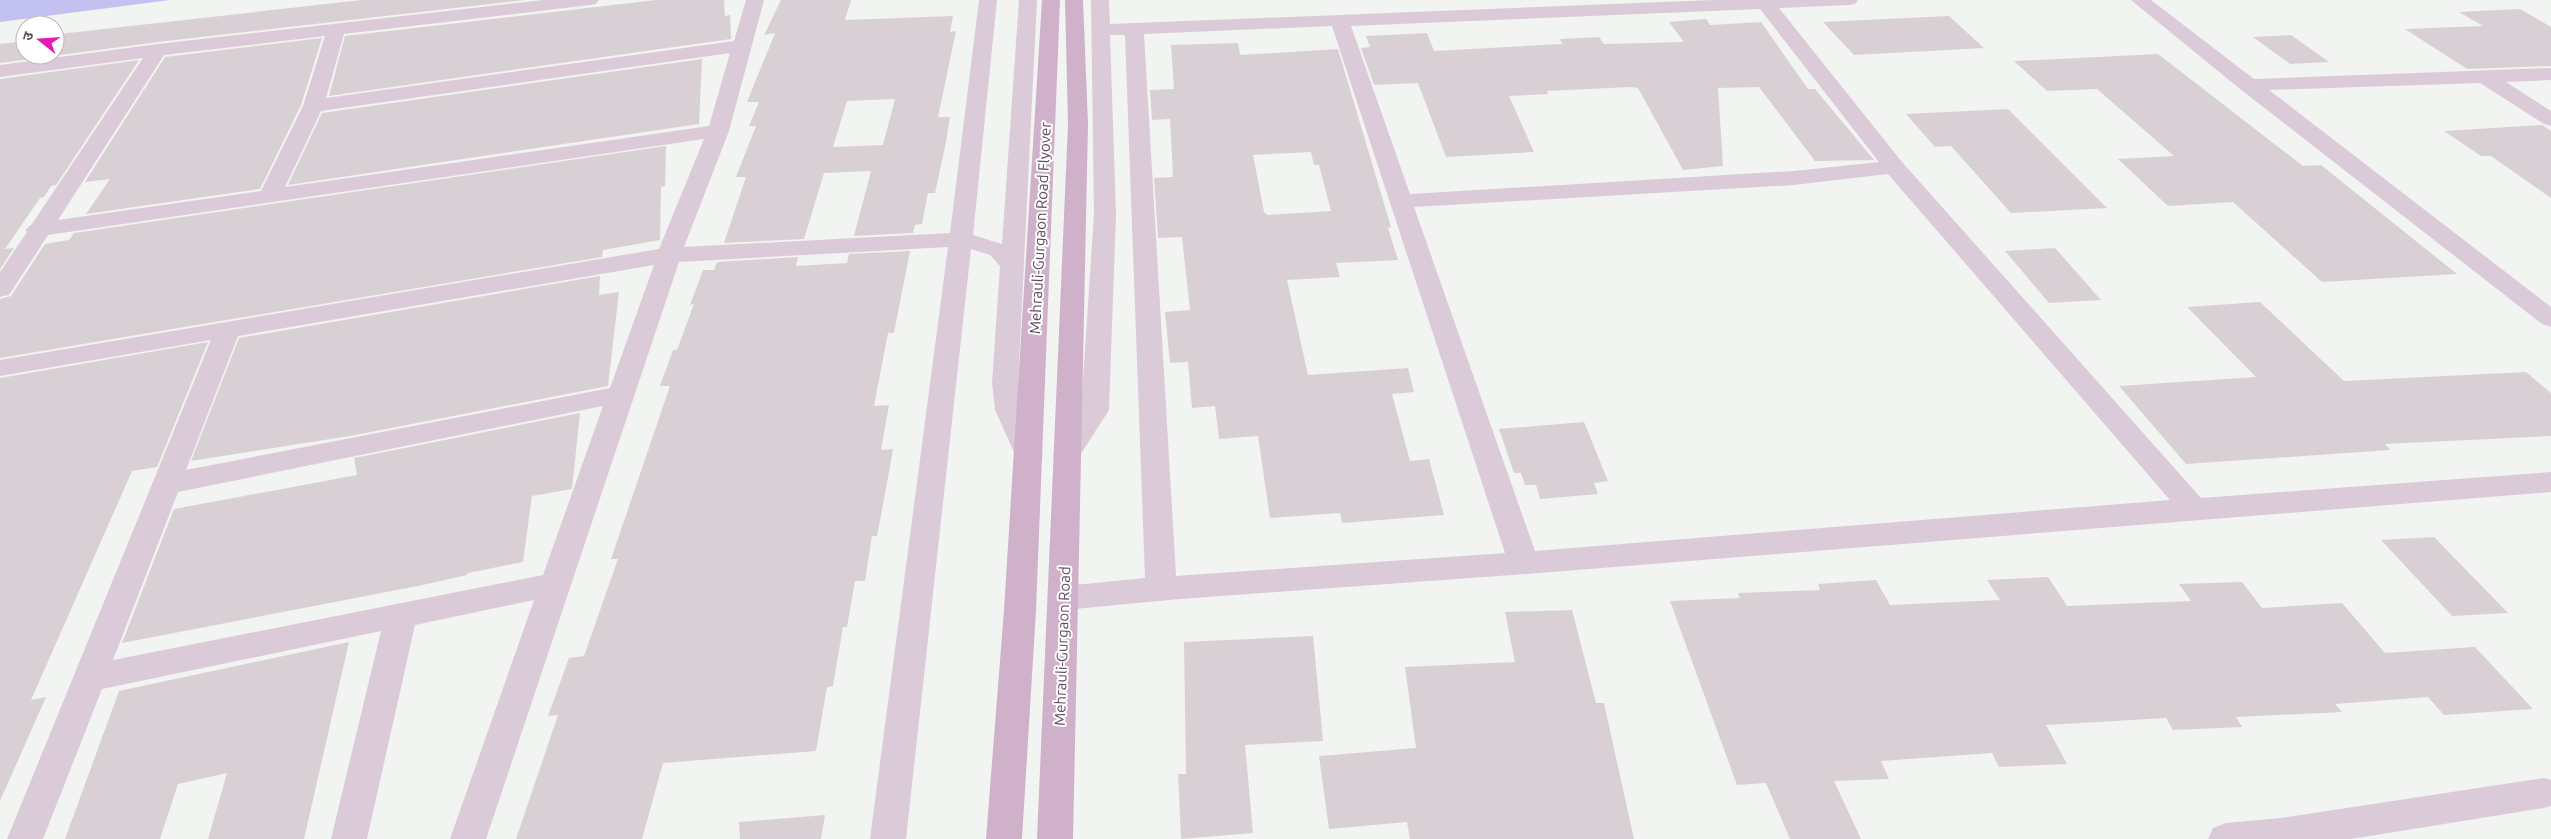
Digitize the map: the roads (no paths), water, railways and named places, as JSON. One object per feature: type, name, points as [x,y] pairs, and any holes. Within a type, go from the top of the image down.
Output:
[{"type":"main road","name":"Mehrauli-Gurgaon Road Flyover","points":[[1029,456],[1051,0]]},
{"type":"main road","points":[[1067,453],[1078,124],[1074,0]]},
{"type":"main road","name":"Mehrauli-Gurgaon Road","points":[[1055,839],[1064,598],[1067,453]]},
{"type":"main road","points":[[1004,839],[1029,456]]},
{"type":"street","points":[[0,71],[158,50],[590,0]]},
{"type":"street","points":[[468,839],[669,255],[718,131],[755,0]]},
{"type":"street","points":[[888,839],[988,0]]},
{"type":"street","points":[[1028,0],[1014,206],[1006,395],[1009,410],[1029,456]]},
{"type":"street","points":[[1067,453],[1095,410],[1105,214],[1100,0]]},
{"type":"street","points":[[1394,0],[1402,19]]},
{"type":"street","points":[[1102,30],[1430,18],[1449,6],[1576,6],[1849,0]]},
{"type":"street","points":[[2140,0],[2247,85],[2551,319]]},
{"type":"street","points":[[1765,3],[1894,166],[2192,507]]},
{"type":"street","points":[[1340,22],[1524,563]]},
{"type":"street","points":[[1134,29],[1161,588]]},
{"type":"street","points":[[270,195],[313,106],[336,30]]},
{"type":"street","points":[[313,106],[742,46]]},
{"type":"street","points":[[0,290],[37,230],[158,50]]},
{"type":"street","points":[[2247,85],[2551,74]]},
{"type":"street","points":[[2485,77],[2551,120]]},
{"type":"street","points":[[37,230],[718,131]]},
{"type":"street","points":[[1401,201],[1794,178],[1894,166]]},
{"type":"street","points":[[961,239],[993,224],[1014,206]]},
{"type":"street","points":[[0,368],[669,255],[961,239],[998,250],[1011,264]]},
{"type":"street","points":[[2525,299],[2551,298]]},
{"type":"street","points":[[25,839],[228,329]]},
{"type":"street","points":[[166,484],[622,394]]},
{"type":"street","points":[[1064,598],[1161,588],[1524,563],[2192,507],[2551,482]]},
{"type":"street","points":[[89,678],[556,584]]},
{"type":"street","points":[[349,839],[401,615]]},
{"type":"street","points":[[2226,839],[2283,837],[2544,793]]}]
